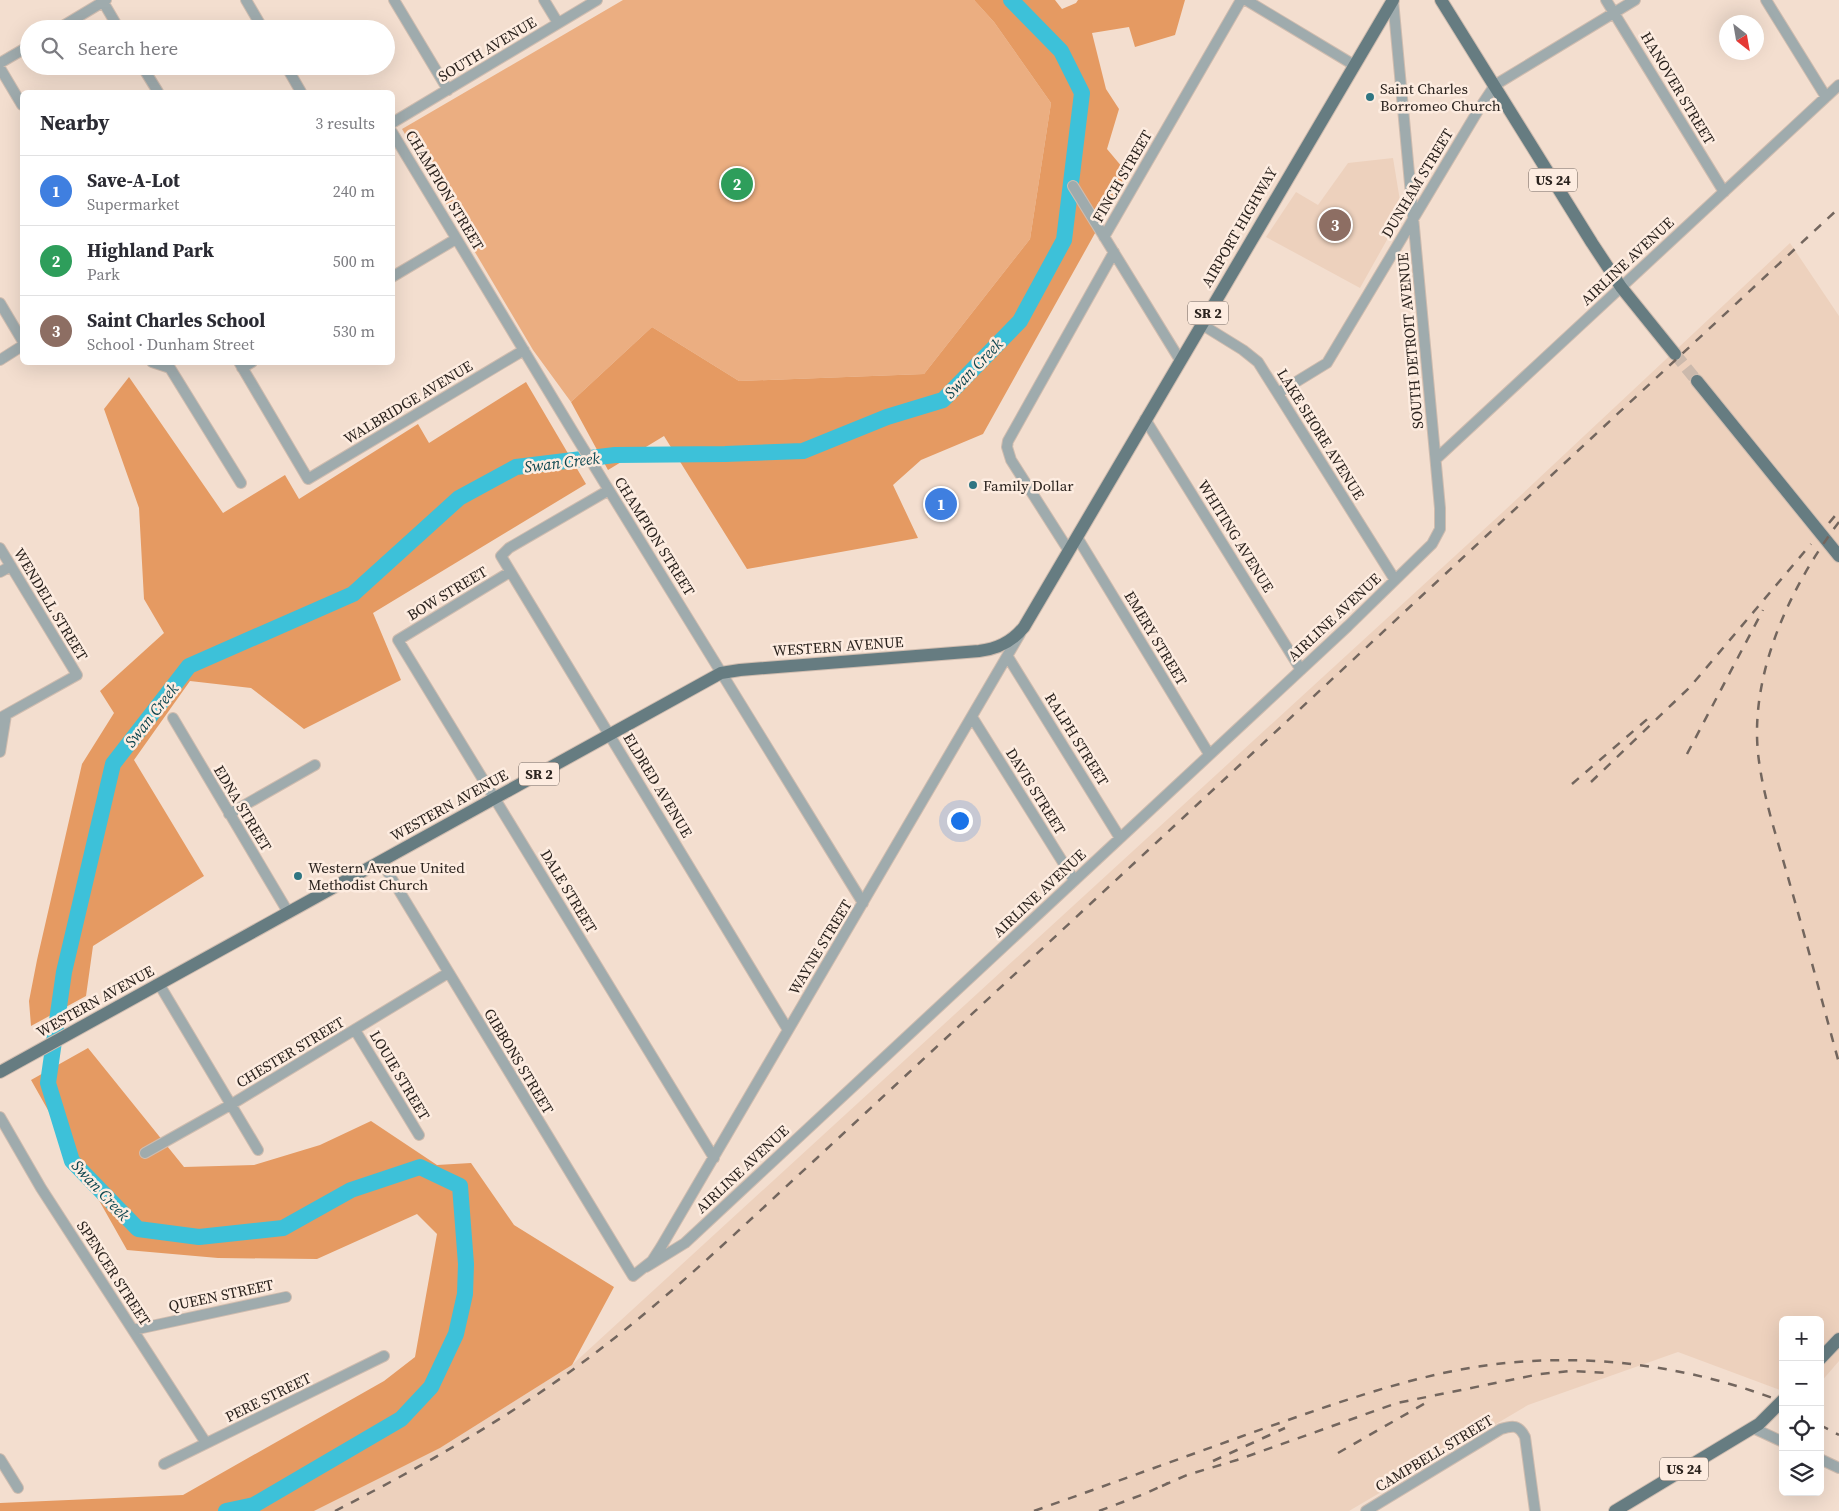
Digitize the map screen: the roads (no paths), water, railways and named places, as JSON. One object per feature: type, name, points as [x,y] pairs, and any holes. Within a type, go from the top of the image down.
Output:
[{"type":"main road","points":[[1429,0],[1456,21]]},
{"type":"main road","name":"US 24","points":[[1441,0],[1456,21],[1621,287],[1675,354]]},
{"type":"main road","name":"AIRPORT HIGHWAY","points":[[1024,627],[1390,2]]},
{"type":"main road","points":[[1697,381],[1839,556]]},
{"type":"main road","name":"WESTERN AVENUE","points":[[0,1072],[721,673],[986,650],[999,647],[1011,641],[1024,627]]},
{"type":"main road","points":[[1824,1356],[1839,1339]]},
{"type":"main road","name":"US 24","points":[[1615,1511],[1753,1428],[1779,1404]]},
{"type":"street","points":[[246,0],[258,20]]},
{"type":"street","points":[[394,0],[448,90]]},
{"type":"street","points":[[544,0],[558,24]]},
{"type":"street","name":"SOUTH AVENUE","points":[[395,121],[597,0]]},
{"type":"street","name":"HANOVER STREET","points":[[1606,0],[1724,192]]},
{"type":"street","name":"DUNHAM STREET","points":[[1278,393],[1327,363],[1495,85],[1635,0]]},
{"type":"street","points":[[1766,0],[1826,97]]},
{"type":"street","points":[[72,20],[103,1],[114,20]]},
{"type":"street","points":[[1248,1],[1354,65]]},
{"type":"street","name":"FINCH STREET","points":[[1180,360],[1104,237],[1248,1]]},
{"type":"street","name":"SOUTH DETROIT AVENUE","points":[[1390,2],[1436,459],[1440,529]]},
{"type":"street","points":[[0,63],[20,51]]},
{"type":"street","points":[[0,68],[20,102]]},
{"type":"street","points":[[148,75],[157,90]]},
{"type":"street","points":[[291,75],[300,90]]},
{"type":"street","name":"AIRLINE AVENUE","points":[[1436,459],[1839,85]]},
{"type":"street","name":"CHAMPION STREET","points":[[395,137],[601,478],[863,903]]},
{"type":"street","points":[[1073,186],[1104,237]]},
{"type":"street","points":[[395,275],[456,239]]},
{"type":"street","points":[[1069,551],[1017,470],[1008,454],[1007,447],[1008,441],[1114,252]]},
{"type":"street","points":[[0,303],[20,337]]},
{"type":"street","name":"LAKE SHORE AVENUE","points":[[1201,324],[1243,350],[1255,360],[1278,393],[1395,580]]},
{"type":"street","points":[[0,360],[20,347]]},
{"type":"street","name":"WALBRIDGE AVENUE","points":[[241,365],[308,479],[524,350]]},
{"type":"street","points":[[161,365],[170,368],[241,483]]},
{"type":"street","name":"WHITING AVENUE","points":[[1145,419],[1301,670]]},
{"type":"street","name":"BOW STREET","points":[[501,556],[510,548],[609,490]]},
{"type":"street","name":"AIRLINE AVENUE","points":[[646,1266],[685,1243],[1301,670],[1432,544],[1440,529]]},
{"type":"street","name":"EMERY STREET","points":[[1077,537],[1209,754]]},
{"type":"street","name":"WENDELL STREET","points":[[0,548],[77,675],[3,716]]},
{"type":"street","name":"ELDRED AVENUE","points":[[501,556],[788,1030]]},
{"type":"street","points":[[0,572],[11,566]]},
{"type":"street","name":"BOW STREET","points":[[398,640],[510,572]]},
{"type":"street","name":"WAYNE STREET","points":[[633,1276],[646,1266],[661,1247],[1024,627]]},
{"type":"street","name":"DALE STREET","points":[[398,640],[714,1158]]},
{"type":"street","name":"RALPH STREET","points":[[1008,656],[1120,838]]},
{"type":"street","points":[[0,752],[3,716]]},
{"type":"street","name":"DAVIS STREET","points":[[972,717],[1074,880]]},
{"type":"street","name":"EDNA STREET","points":[[172,718],[288,912]]},
{"type":"street","points":[[229,814],[315,765]]},
{"type":"street","name":"GIBBONS STREET","points":[[381,861],[633,1276]]},
{"type":"street","name":"CHESTER STREET","points":[[145,1153],[232,1104],[448,973]]},
{"type":"street","points":[[159,984],[258,1150]]},
{"type":"street","name":"LOUIE STREET","points":[[355,1030],[419,1135]]},
{"type":"street","name":"SPENCER STREET","points":[[0,1116],[41,1188],[206,1443]]},
{"type":"street","name":"QUEEN STREET","points":[[133,1330],[286,1297]]},
{"type":"street","name":"PERE STREET","points":[[164,1464],[384,1356]]},
{"type":"street","name":"CAMPBELL STREET","points":[[1366,1511],[1501,1429],[1512,1426],[1519,1428],[1526,1440],[1535,1511]]},
{"type":"street","points":[[1753,1428],[1779,1440]]},
{"type":"street","points":[[0,1459],[18,1488]]},
{"type":"street","points":[[1824,1461],[1839,1468]]},
{"type":"waterway","name":"Swan Creek","points":[[226,1511],[254,1505],[401,1419],[431,1387],[456,1334],[465,1294],[466,1264],[460,1186],[420,1167],[351,1190],[283,1228],[199,1237],[138,1229],[72,1161],[48,1083],[64,972],[113,764],[189,666],[353,594],[459,498],[516,467],[615,455],[803,451],[887,417],[943,400],[1020,321],[1064,240],[1082,93],[1061,51],[1011,0]]},
{"type":"tunnel","points":[[1675,354],[1697,381]]},
{"type":"railway","points":[[335,1511],[466,1440],[529,1400],[620,1334],[677,1286],[1839,208]]},
{"type":"railway","points":[[1829,523],[1839,511]]},
{"type":"railway","points":[[1839,522],[1805,573],[1777,631],[1767,661],[1757,722],[1760,770],[1767,804],[1839,1063]]},
{"type":"railway","points":[[1591,782],[1690,687],[1811,544]]},
{"type":"railway","points":[[1687,754],[1763,610]]},
{"type":"railway","points":[[1572,784],[1652,715]]},
{"type":"railway","points":[[1034,1511],[1351,1399],[1402,1383],[1494,1364],[1578,1360],[1661,1368],[1743,1388],[1779,1401]]},
{"type":"railway","points":[[1162,1486],[1187,1475],[1237,1460],[1397,1403],[1540,1374],[1570,1371],[1611,1373]]},
{"type":"railway","points":[[1338,1453],[1429,1401]]},
{"type":"railway","points":[[1824,1427],[1839,1435]]},
{"type":"railway","points":[[1213,1461],[1285,1428]]},
{"type":"railway","points":[[1099,1511],[1168,1483]]},
{"type":"place","name":"Saint Charles Borromeo Church","points":[[1370,97]]},
{"type":"place","name":"Highland Park","points":[[737,184]]},
{"type":"place","name":"Saint Charles School","points":[[1335,225]]},
{"type":"place","name":"Family Dollar","points":[[973,485]]},
{"type":"place","name":"Save-A-Lot","points":[[941,504]]},
{"type":"place","name":"Western Avenue United Methodist Church","points":[[298,876]]}]
